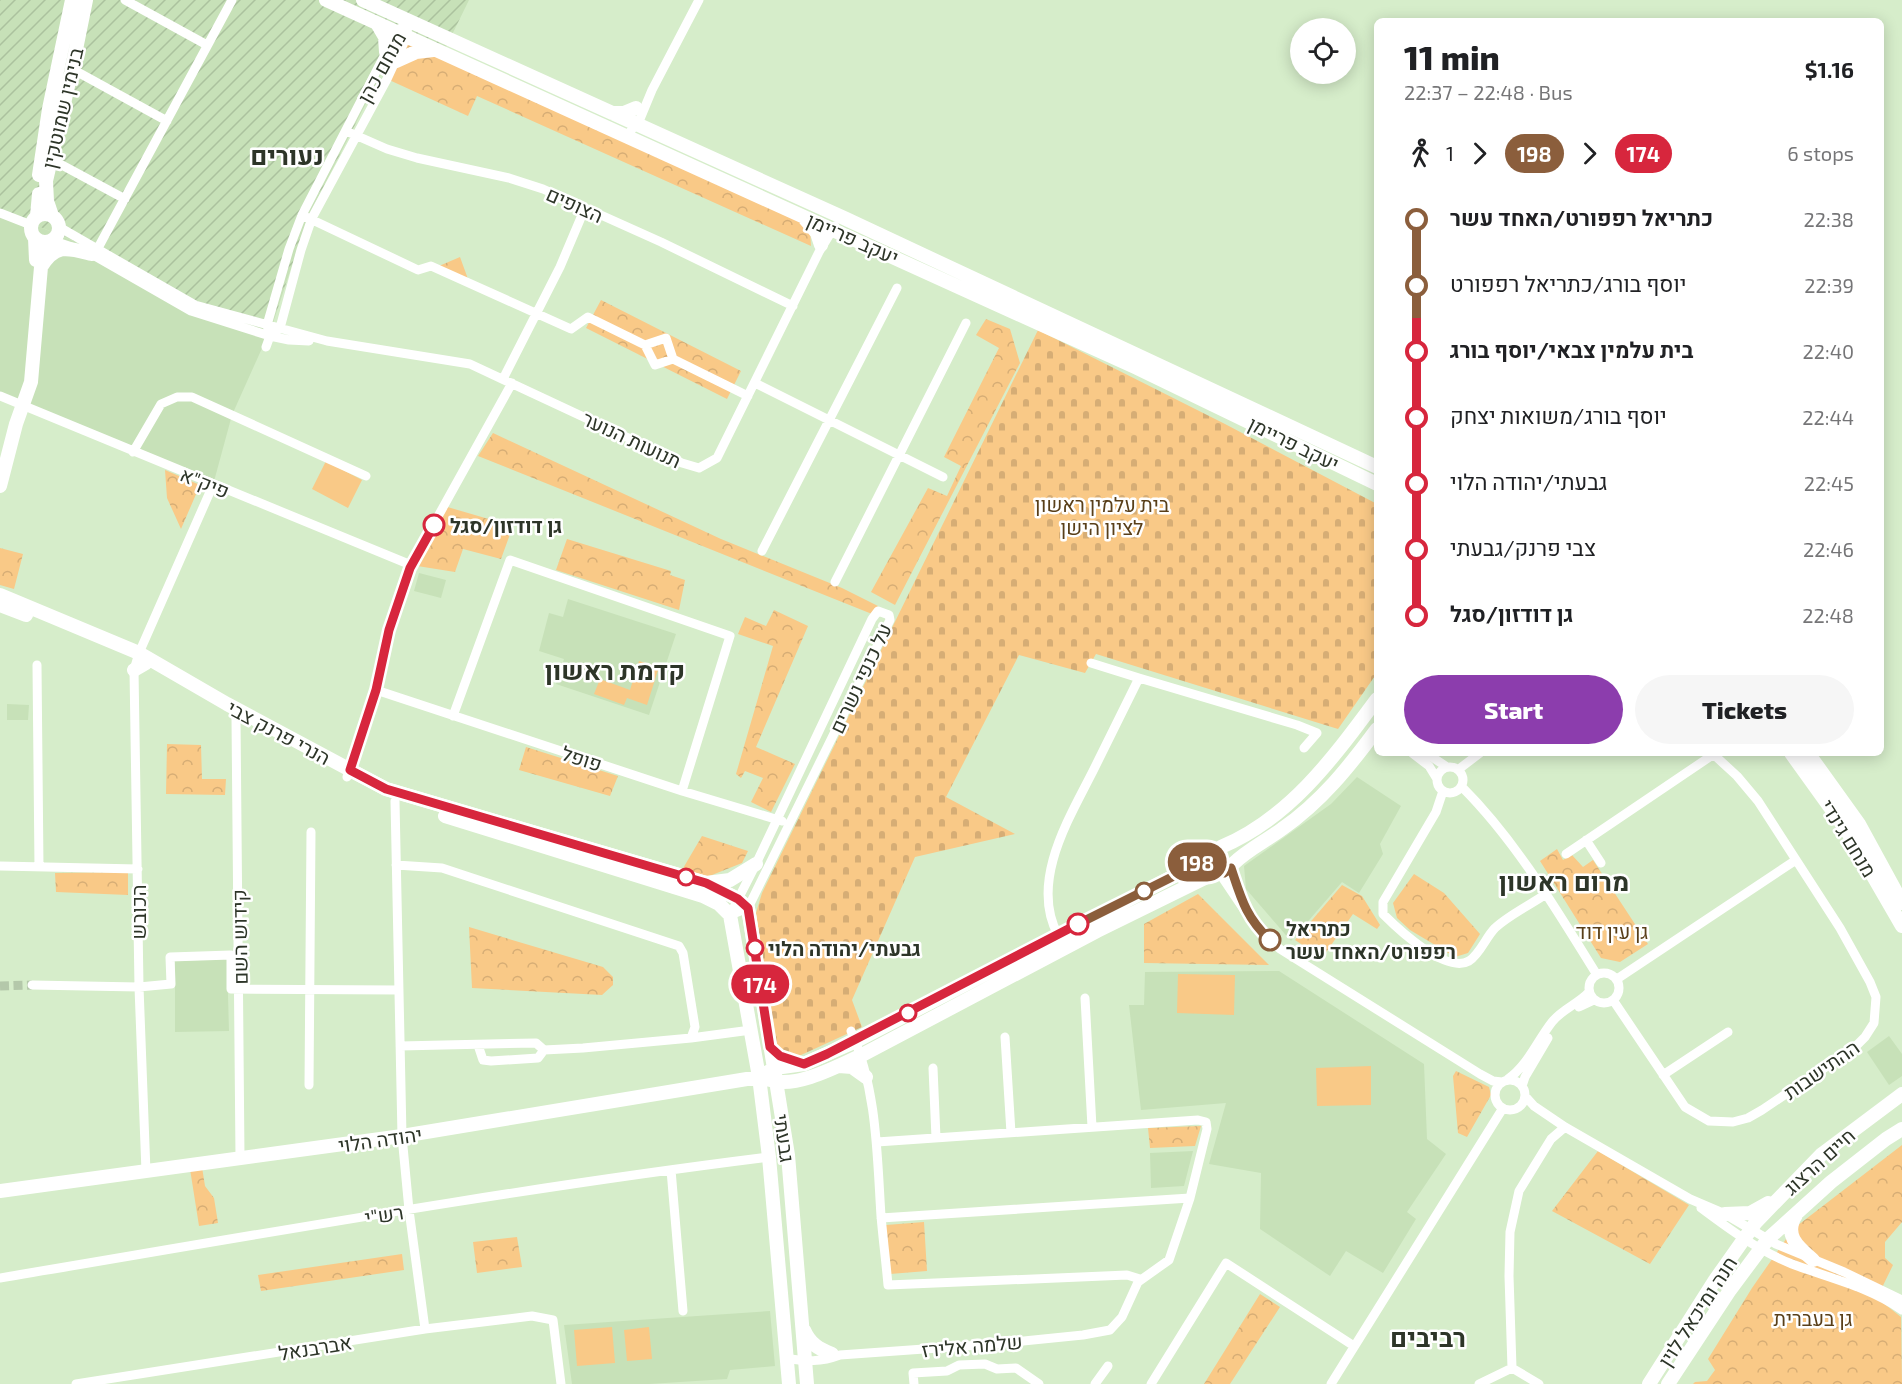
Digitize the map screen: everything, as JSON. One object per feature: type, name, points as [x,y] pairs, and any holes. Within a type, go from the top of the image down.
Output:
[{"type":"street","name":"בנימין שמוטקין","points":[[55,221],[45,193],[49,109],[72,0]]},
{"type":"street","name":"בנימין שמוטקין","points":[[20,405],[31,382],[41,267],[39,176],[72,69],[86,0]]},
{"type":"street","points":[[125,0],[207,45]]},
{"type":"street","points":[[95,251],[232,0]]},
{"type":"street","name":"יעקב פריימן","points":[[326,0],[801,215],[833,224],[852,237],[1137,368],[1374,483]]},
{"type":"street","name":"יעקב פריימן","points":[[363,0],[612,113],[636,116],[656,132],[833,224],[1374,466]]},
{"type":"street","points":[[626,136],[699,0]]},
{"type":"street","name":"מנחם כהן","points":[[280,328],[301,250],[312,219],[358,135],[391,56],[409,20]]},
{"type":"street","points":[[378,25],[385,37],[391,56],[434,50]]},
{"type":"street","name":"מנחם כהן","points":[[267,325],[289,249],[302,214],[346,131],[391,56]]},
{"type":"street","points":[[72,69],[167,121]]},
{"type":"street","name":"הצופים","points":[[346,131],[387,149],[533,185],[793,306]]},
{"type":"street","points":[[46,157],[124,199]]},
{"type":"street","points":[[349,773],[376,690],[389,630],[411,565],[507,381],[585,208]]},
{"type":"street","points":[[0,213],[40,232],[95,251]]},
{"type":"street","points":[[40,232],[44,214],[95,251]]},
{"type":"street","points":[[302,214],[418,270],[431,266],[571,329],[588,317],[645,345],[655,365],[674,359]]},
{"type":"street","points":[[801,215],[817,233],[821,248]]},
{"type":"street","points":[[40,232],[56,236],[55,221]]},
{"type":"street","name":"תנועות הנוער","points":[[95,251],[195,304],[327,341],[470,364],[682,463],[699,468],[717,458],[833,224]]},
{"type":"street","name":"בנימין שמוטקין","points":[[20,405],[27,381],[40,232]]},
{"type":"street","points":[[821,248],[826,243],[839,238],[852,237]]},
{"type":"street","points":[[41,267],[46,259],[57,250],[69,248],[95,251]]},
{"type":"street","name":"תנועות הנוער","points":[[95,251],[191,311],[270,336],[289,340],[327,341]]},
{"type":"street","points":[[762,551],[897,288]]},
{"type":"street","points":[[835,582],[966,323]]},
{"type":"street","points":[[267,325],[270,336]]},
{"type":"street","points":[[266,347],[270,336],[280,328]]},
{"type":"street","points":[[645,345],[666,338],[674,359],[748,396]]},
{"type":"street","points":[[755,382],[943,477]]},
{"type":"street","name":"פיק\"א","points":[[0,396],[411,565]]},
{"type":"street","points":[[133,452],[161,404],[177,398],[192,397],[366,476]]},
{"type":"street","points":[[0,464],[11,421],[20,405]]},
{"type":"street","points":[[0,486],[20,405]]},
{"type":"street","points":[[139,661],[213,485]]},
{"type":"street","points":[[453,716],[510,560],[730,636],[682,791]]},
{"type":"street","name":"הנרי פרנק צבי","points":[[0,595],[227,704],[395,801],[703,896],[719,904],[730,915]]},
{"type":"street","name":"הנרי פרנק צבי","points":[[0,605],[139,661],[236,718],[386,789],[706,883],[743,904]]},
{"type":"street","name":"על כנפי נשרים","points":[[730,915],[743,904],[789,823],[890,620],[889,615],[881,611],[876,613],[872,619],[756,864],[743,904]]},
{"type":"street","name":"הכובש","points":[[139,661],[139,987],[146,1172]]},
{"type":"street","points":[[1091,663],[1317,733],[1304,748]]},
{"type":"street","points":[[37,665],[39,867]]},
{"type":"street","points":[[1058,934],[1052,922],[1049,905],[1049,880],[1055,853],[1073,810],[1139,678]]},
{"type":"street","name":"פופל","points":[[376,690],[682,791],[789,823]]},
{"type":"street","points":[[759,1077],[775,1068],[804,1064],[853,1036],[1180,873],[1208,855],[1213,849],[1255,829],[1321,773],[1374,703]]},
{"type":"street","name":"קידוש השם","points":[[236,718],[240,1157]]},
{"type":"street","points":[[759,1077],[777,1083],[803,1079],[862,1055],[1097,931],[1225,870],[1319,799],[1336,782],[1374,733]]},
{"type":"street","points":[[1361,751],[1374,747]]},
{"type":"street","points":[[1416,756],[1430,766],[1438,786],[1443,791],[1451,793],[1462,787]]},
{"type":"street","points":[[1430,756],[1447,767],[1458,769],[1463,775],[1462,787]]},
{"type":"street","points":[[1458,769],[1476,756]]},
{"type":"street","points":[[1566,854],[1710,756]]},
{"type":"street","name":"ההתישבות","points":[[1613,1000],[1685,1107],[1709,1121],[1733,1122],[1748,1118],[1762,1110],[1844,1055],[1865,1037],[1874,1023],[1875,997],[1840,928],[1758,801],[1737,776],[1715,756]]},
{"type":"street","name":"מנחם גינדי","points":[[1793,756],[1847,831],[1902,926]]},
{"type":"street","name":"מנחם גינדי","points":[[1810,756],[1859,824],[1902,903]]},
{"type":"street","points":[[1437,779],[1440,771],[1447,767]]},
{"type":"street","points":[[1462,787],[1487,811],[1546,894],[1597,975]]},
{"type":"street","points":[[1443,791],[1436,812],[1397,874],[1383,902],[1383,914],[1405,934],[1441,959],[1457,964],[1470,960],[1496,927],[1546,894]]},
{"type":"street","points":[[395,801],[402,1136],[424,1329]]},
{"type":"street","points":[[309,1085],[311,832]]},
{"type":"street","points":[[1586,840],[1602,863]]},
{"type":"street","points":[[1221,847],[1232,853],[1225,870]]},
{"type":"street","points":[[1208,855],[1207,863],[1225,870],[1255,926],[1280,949],[1486,1077],[1502,1084],[1516,1081],[1522,1086],[1525,1096],[1531,1103],[1544,1113],[1765,1244],[1789,1263],[1871,1293],[1902,1310]]},
{"type":"street","points":[[1617,980],[1796,860]]},
{"type":"street","points":[[706,883],[730,880],[756,864]]},
{"type":"street","points":[[396,865],[442,868],[678,946],[683,953],[695,1027],[692,1038]]},
{"type":"street","points":[[0,866],[138,869]]},
{"type":"street","name":"גבעתי","points":[[743,904],[775,1068],[788,1155],[807,1384]]},
{"type":"street","name":"גבעתי","points":[[730,915],[759,1077],[770,1157],[789,1384]]},
{"type":"street","points":[[32,985],[139,987],[171,984],[170,957],[231,955],[231,989],[399,990]]},
{"type":"street","points":[[1592,996],[1590,982],[1597,975],[1605,973],[1617,980]]},
{"type":"street","points":[[1592,996],[1604,1003],[1613,1000],[1619,993],[1617,980]]},
{"type":"street","points":[[1544,1113],[1521,1106],[1510,1110],[1503,1108],[1497,1102],[1502,1084],[1518,1073],[1556,1018],[1592,996]]},
{"type":"street","points":[[1522,1086],[1551,1033],[1563,1018],[1592,996]]},
{"type":"street","points":[[1085,998],[1092,1127]]},
{"type":"street","points":[[400,1046],[536,1043],[544,1050],[692,1038],[751,1030]]},
{"type":"street","points":[[1663,1074],[1728,1032]]},
{"type":"street","points":[[853,1036],[862,1055],[877,1142],[881,1218],[888,1285],[1127,1275],[1140,1279],[1169,1260],[1190,1198],[1207,1129],[1206,1122],[1198,1120],[877,1142]]},
{"type":"street","points":[[1005,1037],[1011,1133]]},
{"type":"street","points":[[478,1045],[483,1060],[491,1061],[538,1058],[544,1050]]},
{"type":"street","points":[[770,1047],[780,1056],[804,1064]]},
{"type":"street","points":[[837,1066],[852,1067],[866,1077]]},
{"type":"street","points":[[933,1068],[936,1138]]},
{"type":"street","name":"יהודה הלוי","points":[[0,1191],[402,1136],[759,1077]]},
{"type":"street","name":"חיים הרצוג","points":[[1747,1233],[1822,1155],[1902,1094]]},
{"type":"street","points":[[1521,1106],[1525,1096]]},
{"type":"street","points":[[1331,1384],[1503,1108]]},
{"type":"street","points":[[1512,1368],[1510,1232],[1519,1191],[1551,1139],[1565,1127]]},
{"type":"street","name":"חיים הרצוג","points":[[1765,1244],[1798,1210],[1868,1153],[1902,1129]]},
{"type":"street","name":"רש\"י","points":[[0,1278],[409,1210],[770,1157]]},
{"type":"street","points":[[671,1170],[683,1311]]},
{"type":"street","points":[[1725,1214],[1750,1212],[1764,1205],[1800,1177]]},
{"type":"street","points":[[881,1218],[1190,1198]]},
{"type":"street","points":[[1690,1199],[1725,1214],[1747,1233]]},
{"type":"street","points":[[1798,1210],[1792,1220],[1791,1236],[1796,1245],[1813,1260]]},
{"type":"street","name":"חנה ומיכאל לוין","points":[[1649,1384],[1747,1233]]},
{"type":"street","points":[[1765,1244],[1853,1276],[1902,1300]]},
{"type":"street","name":"חנה ומיכאל לוין","points":[[1668,1384],[1730,1290],[1765,1244]]},
{"type":"street","points":[[1150,1384],[1226,1263],[1354,1346]]},
{"type":"street","name":"שלמה אלירז","points":[[786,1358],[826,1360],[836,1355],[1005,1343],[1110,1330],[1122,1317],[1140,1279]]},
{"type":"street","name":"אברבנאל","points":[[76,1384],[424,1329],[532,1316],[553,1320],[561,1384]]},
{"type":"street","points":[[804,1328],[808,1339],[814,1346],[836,1355]]},
{"type":"street","points":[[914,1384],[913,1373],[946,1371],[959,1365],[986,1364],[997,1369],[1016,1368],[1039,1384]]},
{"type":"street","points":[[1095,1384],[1108,1366]]},
{"type":"street","points":[[1479,1384],[1512,1368]]},
{"type":"street","points":[[1512,1368],[1539,1384]]},
{"type":"shaded area","points":[[0,0],[469,0],[446,47],[404,29],[308,217],[272,326],[195,305],[97,251],[38,226],[0,214]]},
{"type":"shaded area","points":[[0,214],[38,226],[272,326],[232,415],[213,485],[0,394]]},
{"type":"shaded area","points":[[419,573],[446,580],[441,598],[414,591]]},
{"type":"shaded area","points":[[568,599],[676,634],[649,715],[556,684],[564,659],[539,651],[549,613],[563,617]]},
{"type":"shaded area","points":[[7,704],[29,705],[28,720],[7,720]]},
{"type":"shaded area","points":[[1357,777],[1401,806],[1380,844],[1383,854],[1359,893],[1342,882],[1291,941],[1246,889],[1244,866],[1331,804]]},
{"type":"shaded area","points":[[227,959],[229,1031],[175,1032],[175,961]]},
{"type":"shaded area","points":[[1279,971],[1424,1064],[1427,1139],[1446,1154],[1407,1212],[1416,1219],[1383,1273],[1346,1251],[1330,1276],[1260,1229],[1261,1173],[1209,1164],[1226,1103],[1141,1110],[1129,1005],[1144,1005],[1145,972]]},
{"type":"shaded area","points":[[1889,1036],[1902,1054],[1902,1076],[1889,1085],[1867,1052]]},
{"type":"shaded area","points":[[1193,1151],[1184,1186],[1151,1188],[1150,1153]]},
{"type":"shaded area","points":[[770,1311],[775,1366],[730,1370],[727,1379],[649,1384],[572,1384],[564,1325]]},
{"type":"green space","points":[[406,38],[793,211],[810,230],[811,246],[477,96],[468,116],[387,79]]},
{"type":"green space","points":[[460,257],[468,279],[439,266]]},
{"type":"green space","points":[[601,300],[741,371],[727,399],[586,328]]},
{"type":"green space","points":[[986,319],[1010,329],[1020,363],[895,605],[871,592],[928,488],[947,496],[961,466],[944,457],[999,348],[976,335]]},
{"type":"green space","name":"בית עלמין ראשון לציון הישן","points":[[1038,330],[1374,502],[1374,677],[1338,729],[1096,654],[1085,673],[1019,655],[946,797],[1015,834],[915,857],[852,1000],[862,1027],[799,1056],[786,1053],[776,1046],[756,913],[762,893]]},
{"type":"green space","points":[[493,433],[721,539],[842,588],[878,606],[872,614],[478,456]]},
{"type":"green space","points":[[326,461],[362,480],[348,508],[312,489]]},
{"type":"green space","points":[[165,470],[200,485],[181,529],[167,498]]},
{"type":"green space","points":[[444,506],[513,526],[501,559],[463,549],[455,572],[411,565]]},
{"type":"green space","points":[[567,539],[671,571],[670,575],[685,580],[679,610],[556,570]]},
{"type":"green space","points":[[0,548],[23,554],[14,589],[0,585]]},
{"type":"green space","points":[[774,610],[808,626],[756,747],[795,764],[771,812],[751,802],[763,778],[745,771],[741,778],[736,774],[773,646],[738,634],[745,617],[766,626]]},
{"type":"green space","points":[[639,661],[659,667],[647,705],[627,698],[624,705],[594,694],[600,679],[630,690]]},
{"type":"green space","points":[[167,744],[201,745],[202,779],[226,779],[225,795],[166,794]]},
{"type":"green space","points":[[526,747],[618,776],[610,796],[519,770]]},
{"type":"green space","points":[[702,836],[748,851],[742,863],[707,877],[682,870]]},
{"type":"green space","name":"גן עין דוד","points":[[1557,849],[1563,860],[1572,855],[1583,867],[1593,860],[1648,944],[1620,962],[1601,958],[1540,861]]},
{"type":"green space","points":[[128,872],[128,895],[56,892],[55,873]]},
{"type":"green space","points":[[1414,874],[1444,893],[1480,934],[1468,953],[1455,957],[1410,930],[1397,918],[1393,903]]},
{"type":"green space","points":[[1342,885],[1362,896],[1380,925],[1377,929],[1353,914],[1322,958],[1295,940]]},
{"type":"green space","points":[[1198,894],[1269,965],[1144,963],[1144,924]]},
{"type":"green space","points":[[469,927],[603,967],[613,977],[613,985],[602,995],[472,988]]},
{"type":"green space","points":[[1178,974],[1235,975],[1234,1015],[1177,1013]]},
{"type":"green space","points":[[1371,1066],[1371,1105],[1317,1106],[1316,1068]]},
{"type":"green space","points":[[1456,1071],[1489,1087],[1491,1095],[1467,1137],[1458,1133],[1453,1076]]},
{"type":"green space","points":[[1201,1126],[1195,1146],[1150,1148],[1148,1128]]},
{"type":"green space","name":"גן בעברית","points":[[1902,1145],[1902,1222],[1885,1242],[1885,1258],[1893,1265],[1877,1298],[1901,1317],[1902,1384],[1693,1384],[1707,1381],[1715,1370],[1708,1359],[1752,1288],[1793,1229]]},
{"type":"green space","points":[[1598,1151],[1689,1205],[1650,1264],[1552,1211]]},
{"type":"green space","points":[[202,1167],[205,1186],[214,1198],[218,1223],[199,1226],[190,1169]]},
{"type":"green space","points":[[924,1222],[927,1271],[890,1274],[886,1225]]},
{"type":"green space","points":[[517,1237],[522,1267],[477,1273],[473,1242]]},
{"type":"green space","points":[[402,1254],[404,1270],[261,1291],[258,1275]]},
{"type":"green space","points":[[1260,1294],[1280,1307],[1230,1384],[1204,1384]]},
{"type":"green space","points":[[612,1327],[615,1363],[577,1366],[574,1330]]},
{"type":"green space","points":[[649,1327],[652,1359],[627,1361],[624,1330]]},
{"type":"tunnel","points":[[0,986],[32,985]]},
{"type":"bus line","name":"174","points":[[434,525],[411,565],[389,630],[376,690],[350,770],[386,789],[706,883],[738,899],[748,908],[770,1047],[780,1056],[804,1064],[827,1054],[1078,924]]},
{"type":"bus line","name":"198","points":[[1078,924],[1180,873],[1208,855],[1207,863],[1215,873],[1224,873],[1231,868],[1242,905],[1255,926],[1270,940]]},
{"type":"place","name":"גן דודזון/סגל","points":[[434,525]]},
{"type":"place","name":"כתריאל רפפורט/האחד עשר","points":[[1270,940]]},
{"type":"place","name":"גבעתי/יהודה הלוי","points":[[755,948]]},
{"type":"district","name":"נעורים","points":[[287,154]]},
{"type":"district","name":"קדמת ראשון","points":[[615,669]]},
{"type":"district","name":"מרום ראשון","points":[[1564,880]]},
{"type":"district","name":"רביבים","points":[[1428,1336]]}]
